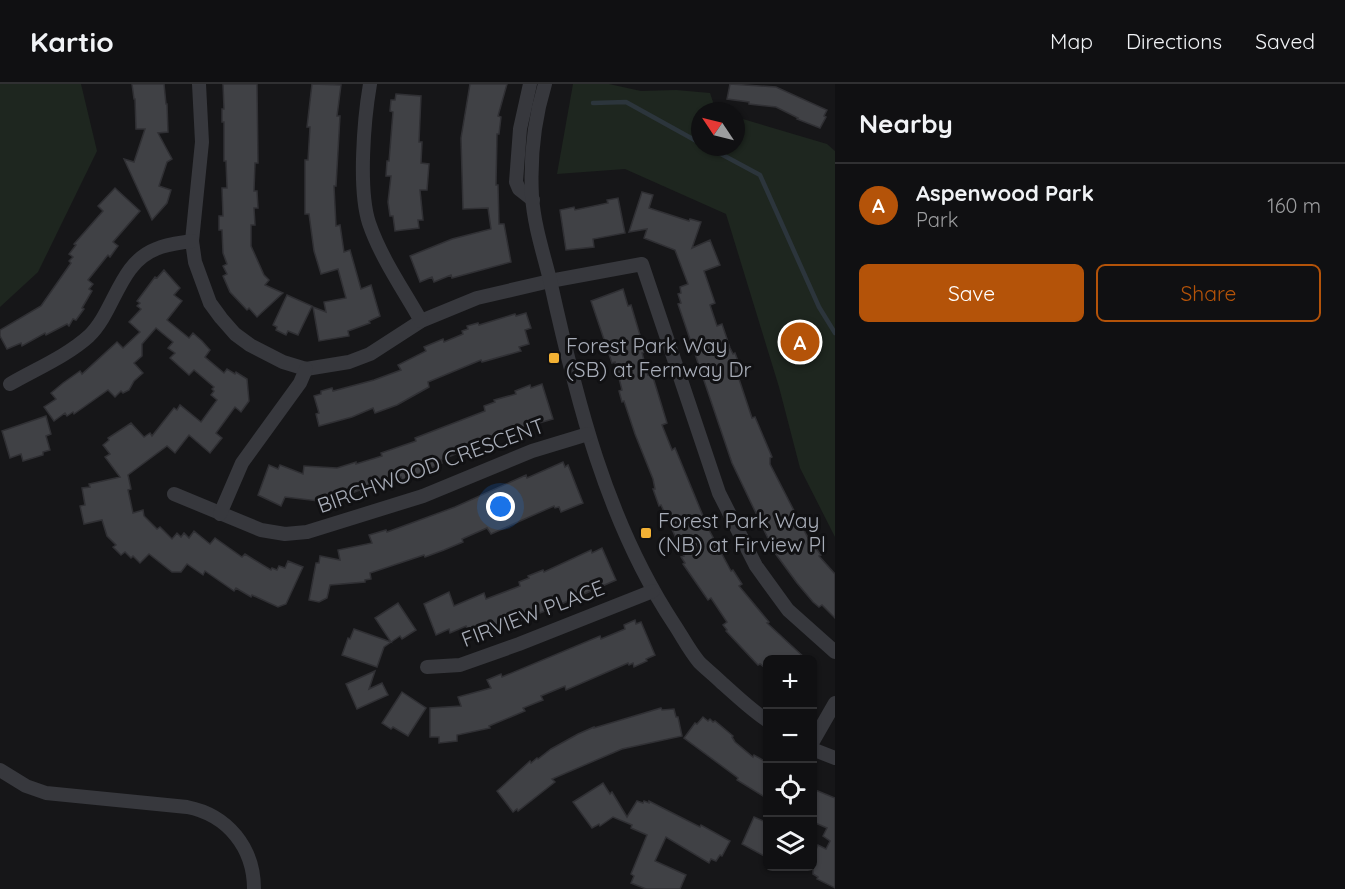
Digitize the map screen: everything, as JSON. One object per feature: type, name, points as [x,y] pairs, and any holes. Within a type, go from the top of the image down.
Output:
[{"type":"street","points":[[199,84],[202,142],[192,241],[195,262],[210,303],[235,334],[250,345],[283,362],[306,369],[349,362],[370,354],[421,321],[477,298],[550,281],[642,264],[719,493],[756,566],[788,610],[835,652]]},
{"type":"street","points":[[370,84],[363,192],[368,221],[380,249],[421,321]]},
{"type":"street","points":[[530,84],[520,129],[516,177],[519,189],[533,200]]},
{"type":"street","points":[[545,84],[538,110],[533,145],[533,200],[536,229],[588,434],[616,510],[653,591],[699,662],[755,713],[763,717]]},
{"type":"street","points":[[10,384],[76,347],[90,335],[107,312],[129,271],[145,255],[155,249],[192,241]]},
{"type":"street","points":[[220,514],[242,463],[300,383],[306,369]]},
{"type":"street","name":"BIRCHWOOD CRESCENT","points":[[174,494],[254,528],[269,532],[293,534],[314,531],[423,496],[532,451],[588,434]]},
{"type":"street","name":"FIRVIEW PLACE","points":[[427,667],[460,665],[653,591]]},
{"type":"street","points":[[817,736],[835,702]]},
{"type":"street","points":[[817,751],[835,758]]},
{"type":"street","points":[[0,770],[26,786],[46,793],[187,807],[205,812],[225,824],[244,846],[252,866],[254,889]]},
{"type":"shaded area","points":[[0,84],[81,84],[97,151],[38,272],[0,307]]},
{"type":"shaded area","points":[[573,84],[609,84],[641,91],[676,90],[710,93],[713,102],[691,102],[691,156],[745,156],[745,120],[827,144],[835,151],[835,537],[800,468],[779,387],[726,214],[625,169],[557,174]]},
{"type":"building","points":[[132,84],[164,84],[167,104],[168,132],[158,133],[172,159],[167,162],[159,186],[171,190],[167,203],[152,220],[124,159],[134,162],[145,129],[136,129]]},
{"type":"building","points":[[223,84],[257,84],[258,163],[255,163],[254,191],[257,191],[258,208],[254,208],[255,225],[251,225],[251,246],[264,275],[269,280],[265,285],[283,293],[257,317],[230,292],[223,276],[227,274],[223,266],[227,264],[223,253],[222,230],[219,230],[219,216],[223,216],[222,188],[227,188],[224,122],[222,122]]},
{"type":"building","points":[[312,84],[341,85],[337,116],[340,116],[336,186],[334,186],[336,226],[340,225],[344,252],[350,250],[361,289],[371,285],[380,316],[369,321],[370,323],[348,331],[349,336],[319,341],[313,307],[326,312],[324,302],[346,298],[338,269],[321,274],[314,251],[309,214],[305,214],[305,160],[308,160],[310,127],[307,127]]},
{"type":"building","points":[[470,84],[507,84],[498,116],[501,117],[499,134],[497,134],[496,185],[498,185],[499,224],[504,224],[511,262],[452,278],[451,275],[434,282],[432,277],[420,282],[410,256],[452,239],[491,229],[488,208],[463,209],[461,138]]},
{"type":"building","points":[[730,84],[776,87],[827,110],[824,116],[826,117],[820,128],[776,107],[727,99]]},
{"type":"building","points":[[396,94],[421,96],[419,142],[422,142],[421,163],[429,164],[427,190],[420,190],[423,220],[418,220],[419,228],[395,231],[388,202],[391,176],[386,176],[393,112],[390,111],[391,100],[395,100]]},
{"type":"building","points":[[115,188],[140,211],[113,242],[118,246],[110,257],[108,255],[88,280],[93,284],[89,289],[92,291],[82,308],[84,309],[69,326],[67,324],[22,346],[21,343],[7,349],[0,336],[0,330],[41,306],[71,263],[69,261],[73,257],[69,254],[76,245],[74,244],[103,211],[98,206]]},
{"type":"building","points":[[642,192],[653,195],[649,208],[689,221],[690,219],[701,222],[692,248],[710,240],[720,265],[704,271],[715,303],[710,305],[717,326],[722,324],[730,348],[733,354],[735,353],[742,372],[737,373],[752,418],[755,417],[772,457],[770,464],[807,536],[821,555],[819,556],[835,574],[835,618],[822,605],[819,607],[813,602],[775,553],[732,463],[678,304],[681,303],[678,294],[681,293],[680,287],[688,284],[675,250],[644,238],[647,229],[629,232]]},
{"type":"building","points":[[618,198],[625,233],[593,239],[594,247],[566,250],[560,210],[574,207],[575,210],[608,203],[607,200]]},
{"type":"building","points":[[164,270],[180,288],[174,295],[182,301],[167,320],[189,338],[193,333],[202,341],[210,350],[205,357],[224,373],[227,369],[247,379],[249,401],[241,412],[235,407],[216,433],[222,438],[210,453],[189,435],[175,453],[167,446],[128,475],[131,489],[128,490],[133,513],[143,510],[144,516],[157,529],[160,527],[172,539],[177,533],[181,537],[184,533],[189,538],[194,531],[210,544],[215,538],[242,557],[245,554],[271,570],[272,568],[277,570],[279,566],[285,568],[288,561],[303,567],[286,604],[278,607],[252,595],[251,597],[236,588],[234,591],[205,571],[203,575],[187,564],[181,572],[172,572],[149,554],[140,563],[125,552],[121,555],[113,547],[116,545],[107,536],[102,520],[84,524],[80,506],[85,505],[82,488],[90,487],[89,484],[120,477],[105,457],[110,454],[103,445],[109,440],[108,438],[131,423],[144,437],[150,433],[152,436],[174,408],[177,410],[180,405],[201,422],[217,400],[211,395],[214,387],[194,370],[189,375],[170,358],[175,353],[168,348],[173,342],[156,328],[142,344],[142,356],[134,363],[143,373],[134,381],[129,390],[123,393],[121,391],[115,397],[108,390],[74,414],[73,412],[67,416],[65,413],[54,421],[44,407],[56,399],[51,393],[63,383],[80,371],[82,374],[117,342],[123,348],[140,332],[129,322],[141,309],[137,306],[140,303],[137,301],[155,277],[157,278]]},
{"type":"building","points":[[623,289],[628,306],[631,305],[645,352],[642,353],[648,375],[652,374],[667,423],[662,425],[672,450],[675,448],[708,528],[731,571],[733,570],[742,584],[739,586],[769,622],[767,623],[802,655],[763,655],[763,666],[758,665],[726,631],[723,625],[727,622],[711,598],[708,600],[683,564],[685,563],[681,557],[684,556],[661,505],[659,506],[653,489],[655,489],[653,479],[624,401],[622,402],[619,391],[622,390],[615,362],[612,363],[591,301]]},
{"type":"building","points":[[287,295],[312,306],[298,335],[288,331],[286,335],[276,330],[277,327],[273,325]]},
{"type":"building","points":[[526,313],[531,328],[525,330],[529,344],[519,347],[521,351],[482,362],[481,360],[428,382],[429,387],[397,405],[375,413],[373,408],[352,417],[319,426],[316,414],[319,413],[314,396],[321,394],[321,391],[332,388],[333,391],[401,370],[398,365],[426,351],[424,347],[463,334],[462,331],[468,329],[467,326]]},
{"type":"building","points":[[542,384],[553,419],[484,439],[486,445],[470,451],[470,448],[441,460],[442,463],[418,474],[402,480],[401,477],[361,492],[360,490],[349,494],[348,491],[327,497],[327,502],[285,497],[281,506],[258,495],[269,465],[278,469],[280,465],[303,474],[304,466],[337,468],[356,462],[356,464],[382,456],[381,453],[416,441],[415,438],[485,411],[484,406],[495,402],[494,400],[516,394],[515,391],[530,385],[531,388]]},
{"type":"building","points":[[46,416],[51,434],[46,436],[50,450],[43,452],[43,455],[23,461],[21,454],[10,458],[2,431]]},
{"type":"building","points":[[563,462],[565,467],[568,465],[583,503],[561,512],[559,507],[554,506],[491,534],[487,528],[444,550],[370,573],[371,579],[365,582],[330,585],[327,598],[319,602],[309,600],[316,563],[319,563],[320,556],[340,560],[338,550],[372,543],[369,535],[386,530],[387,532],[455,507],[526,475],[527,478]]},
{"type":"building","points":[[602,548],[616,580],[545,611],[471,639],[466,626],[450,633],[449,629],[436,635],[424,604],[449,592],[454,606],[484,593],[486,599],[520,586],[519,582],[529,578],[528,576],[543,570],[544,572],[591,550],[592,553]]},
{"type":"building","points":[[398,603],[416,630],[402,639],[400,636],[384,647],[377,667],[342,655],[354,629],[391,642],[375,618]]},
{"type":"building","points":[[635,620],[636,624],[641,622],[655,655],[646,659],[647,661],[634,667],[633,663],[629,665],[628,663],[566,690],[565,686],[541,696],[543,700],[523,708],[525,711],[489,726],[490,728],[457,735],[457,741],[439,743],[439,737],[430,737],[430,708],[461,706],[458,697],[491,688],[487,680],[501,674],[502,677],[600,636],[601,639],[625,629],[624,625]]},
{"type":"building","points":[[375,671],[369,689],[382,683],[388,695],[357,709],[346,684]]},
{"type":"building","points":[[402,692],[426,708],[408,736],[382,723]]},
{"type":"building","points":[[661,708],[662,710],[674,709],[682,736],[622,749],[552,779],[555,782],[518,811],[517,809],[513,812],[497,791],[530,761],[531,763],[578,734],[594,727]]},
{"type":"building","points":[[703,717],[708,721],[710,719],[715,721],[753,757],[754,755],[763,760],[763,796],[737,780],[738,778],[684,738],[695,723],[697,724]]},
{"type":"building","points":[[603,783],[610,794],[612,792],[627,817],[637,801],[649,803],[649,801],[730,841],[722,856],[720,855],[716,861],[711,859],[709,863],[666,837],[655,861],[686,875],[680,889],[646,889],[631,883],[634,876],[631,874],[647,835],[631,828],[632,825],[613,817],[600,826],[599,824],[592,828],[573,802]]},
{"type":"building","points":[[817,791],[835,798],[835,888],[817,879],[818,877],[813,874],[813,871],[817,871],[818,845],[826,849],[830,841],[823,836],[827,828],[817,824]]},
{"type":"building","points":[[754,817],[763,821],[763,855],[742,844]]},
{"type":"waterway","points":[[593,103],[626,102],[691,138]]},
{"type":"waterway","points":[[725,156],[760,175],[819,307],[835,333]]},
{"type":"place","name":"Aspenwood Park","points":[[800,342]]},
{"type":"place","name":"Forest Park Way (SB) at Fernway Dr","points":[[554,358]]},
{"type":"place","name":"Forest Park Way (NB) at Firview Pl","points":[[646,533]]}]
